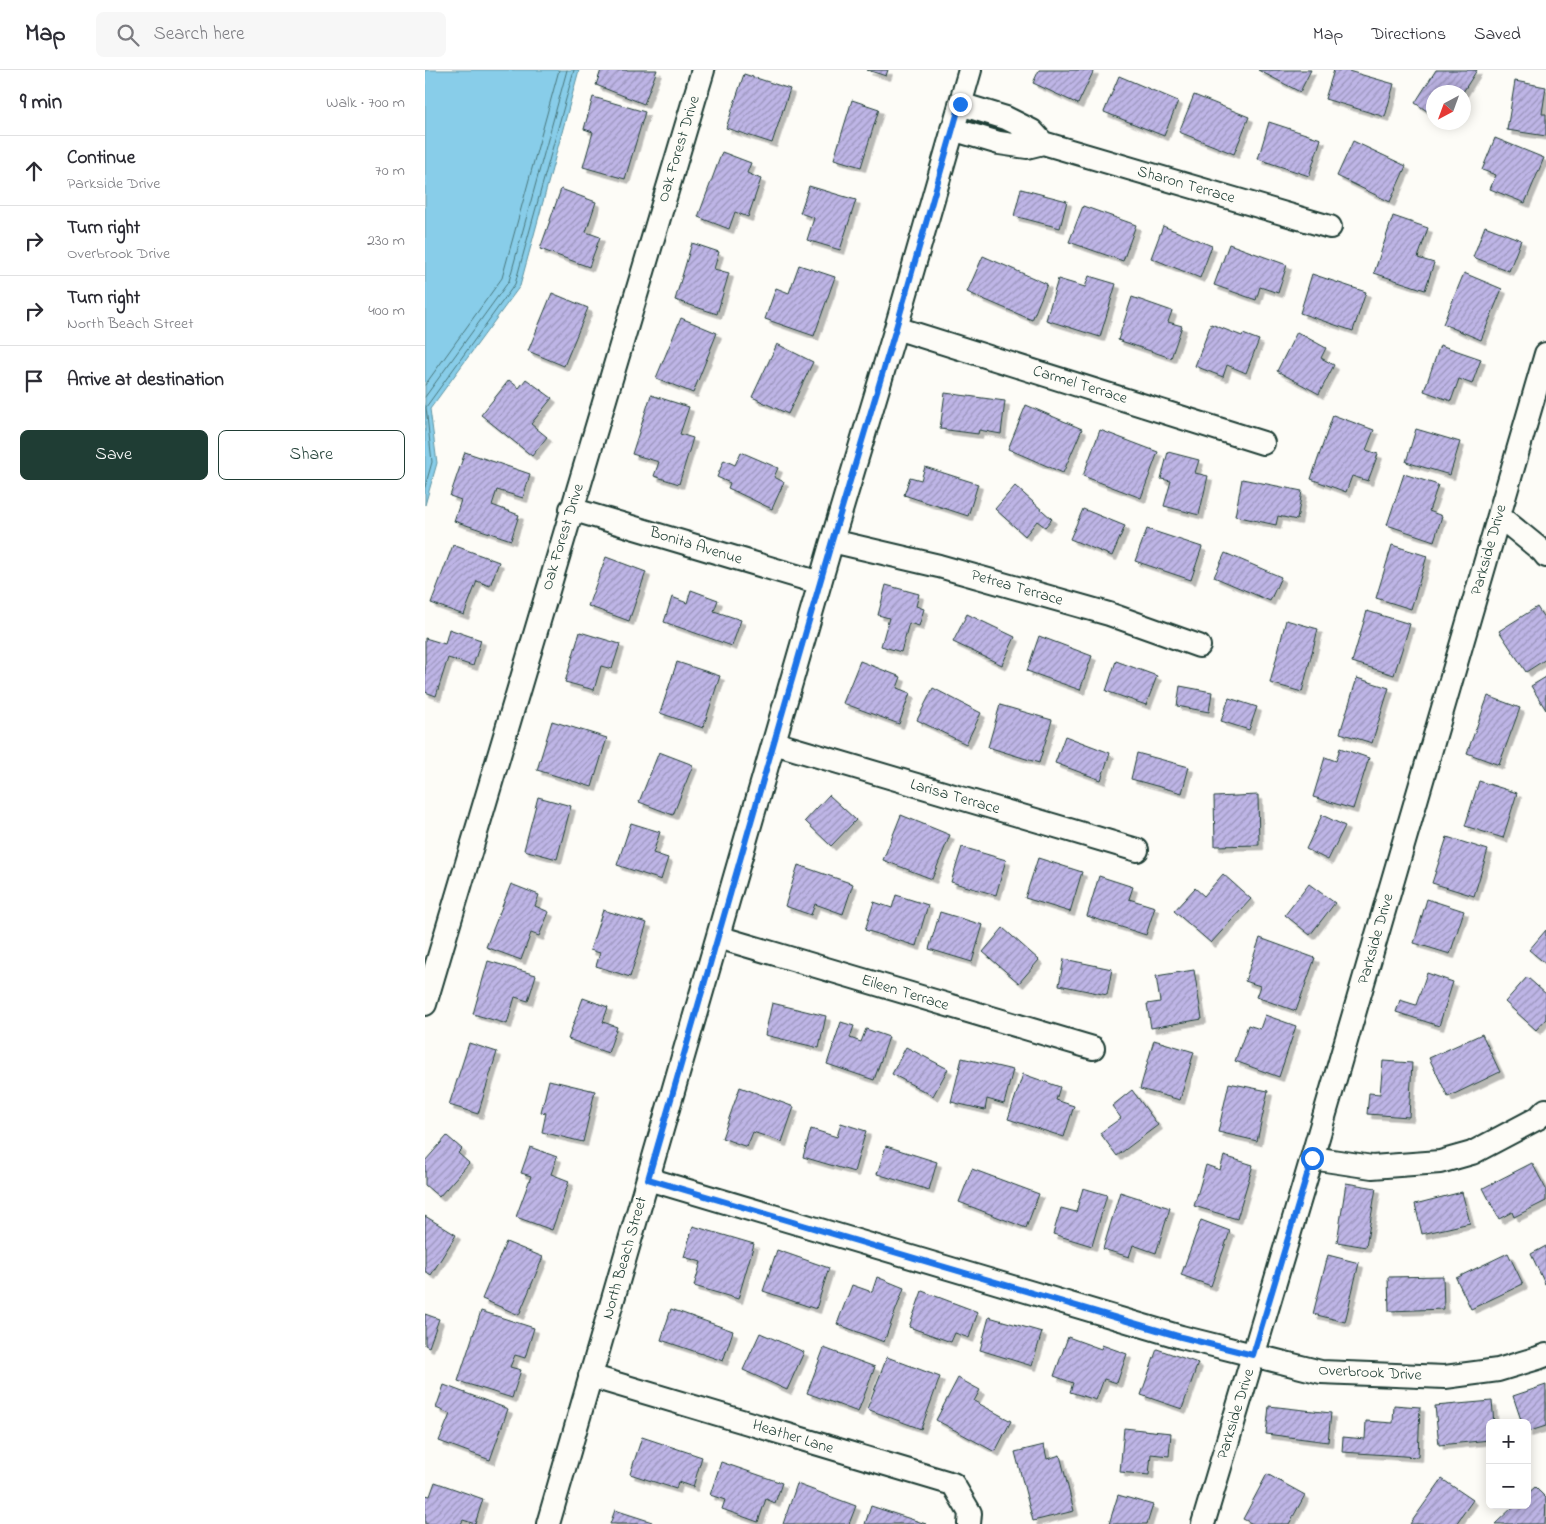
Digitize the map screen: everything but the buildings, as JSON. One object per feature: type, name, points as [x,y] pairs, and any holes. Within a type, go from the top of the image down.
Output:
[{"type":"street","name":"Oak Forest Drive","points":[[425,1004],[703,70]]},
{"type":"street","name":"North Beach Street","points":[[548,1524],[832,541],[896,328],[969,70]]},
{"type":"street","name":"Sharon Terrace","points":[[960,104],[1006,118],[1032,131],[1043,144]]},
{"type":"street","name":"Sharon Terrace","points":[[952,129],[999,143],[1027,147],[1043,144],[1330,227]]},
{"type":"street","name":"Carmel Terrace","points":[[896,328],[1263,442]]},
{"type":"street","name":"Parkside Drive","points":[[1203,1524],[1312,1158],[1546,354]]},
{"type":"street","name":"Bonita Avenue","points":[[571,509],[820,583]]},
{"type":"street","points":[[1499,516],[1546,556]]},
{"type":"street","name":"Petrea Terrace","points":[[832,541],[939,566],[1109,614],[1199,646]]},
{"type":"street","name":"Larisa Terrace","points":[[774,743],[1137,850]]},
{"type":"street","name":"Eileen Terrace","points":[[718,937],[1093,1048]]},
{"type":"street","points":[[1312,1158],[1372,1167],[1440,1162],[1472,1154],[1538,1118],[1546,1110]]},
{"type":"street","name":"Overbrook Drive","points":[[648,1179],[1181,1337],[1321,1372],[1445,1377],[1498,1370],[1546,1355]]},
{"type":"street","name":"Heather Lane","points":[[590,1376],[953,1484],[970,1513],[969,1524]]},
{"type":"water","points":[[425,70],[579,70],[520,286],[430,409],[437,463],[425,505]]},
{"type":"route","points":[[960,104],[648,1179],[1181,1337],[1253,1355],[1312,1158]]}]
